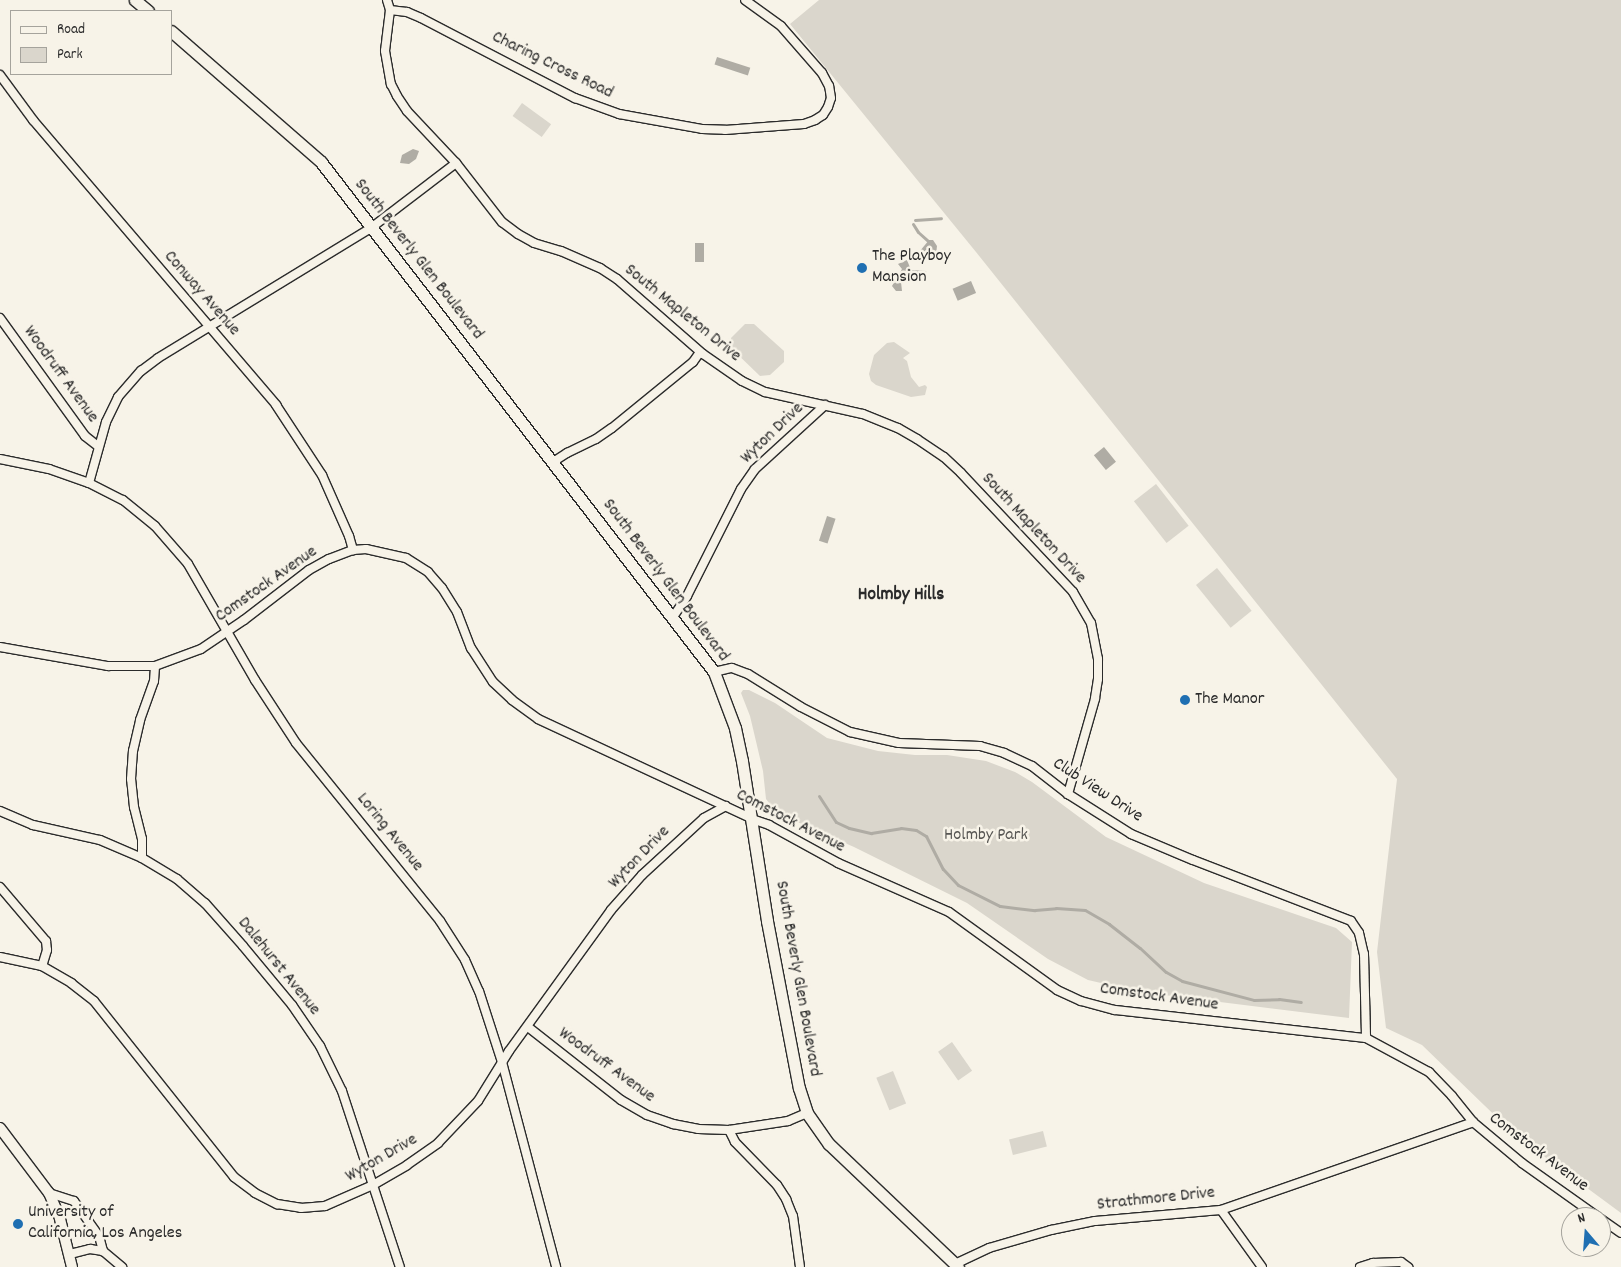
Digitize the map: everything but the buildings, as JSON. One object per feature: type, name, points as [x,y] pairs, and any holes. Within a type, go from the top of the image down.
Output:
[{"type":"main road","points":[[134,0],[147,10]]},
{"type":"main road","name":"South Beverly Glen Boulevard","points":[[172,32],[321,162],[714,672],[735,728],[799,1088],[807,1112],[828,1144],[956,1266]]},
{"type":"street","name":"South Mapleton Drive","points":[[387,0],[390,10],[385,51],[391,84],[407,111],[456,163],[502,222],[534,243],[574,256],[600,268],[617,279],[700,352],[742,381],[765,392],[863,414],[898,428],[944,457],[1056,574],[1083,607],[1092,623],[1096,639],[1098,679],[1095,698],[1068,794]]},
{"type":"street","name":"Charing Cross Road","points":[[390,10],[407,12],[421,18],[575,98],[619,114],[702,129],[725,130],[804,124],[815,120],[823,114],[831,98],[829,86],[822,73],[781,26],[745,0]]},
{"type":"street","name":"Conway Avenue","points":[[0,74],[39,128],[276,405],[308,451],[326,484],[349,536],[353,550]]},
{"type":"street","points":[[0,458],[49,469],[88,483],[98,446],[114,405],[128,385],[158,358],[371,228],[456,163]]},
{"type":"street","name":"Woodruff Avenue","points":[[0,318],[85,436],[98,446]]},
{"type":"street","points":[[553,462],[567,452],[596,440],[694,362],[700,352]]},
{"type":"street","name":"Wyton Drive","points":[[672,617],[687,596],[741,489],[750,476],[770,452],[825,405]]},
{"type":"street","name":"Loring Avenue","points":[[88,483],[123,500],[155,526],[188,564],[255,680],[296,743],[440,921],[465,960],[479,991],[502,1062],[556,1267]]},
{"type":"street","name":"Comstock Avenue","points":[[0,647],[108,666],[155,666],[201,649],[227,632],[309,570],[329,559],[353,550],[383,552],[406,558],[428,572],[442,588],[457,612],[471,648],[485,671],[512,700],[538,718],[768,825],[838,863],[949,912],[1057,990],[1080,1001],[1115,1010],[1366,1038],[1429,1072],[1473,1122],[1522,1163],[1584,1207]]},
{"type":"street","points":[[142,858],[142,839],[134,807],[131,779],[140,720],[154,681],[155,666]]},
{"type":"street","name":"Club View Drive","points":[[714,672],[732,668],[748,674],[802,707],[850,732],[899,742],[980,746],[1004,753],[1032,766],[1068,794],[1131,834],[1351,921],[1359,933],[1364,954],[1366,1038]]},
{"type":"street","name":"Wyton Drive","points":[[0,957],[42,966],[71,983],[94,1001],[234,1177],[255,1193],[277,1204],[301,1208],[325,1206],[373,1185],[407,1166],[438,1143],[478,1102],[502,1062],[612,910],[642,875],[704,818],[726,806]]},
{"type":"street","name":"Dalehurst Avenue","points":[[0,811],[33,825],[100,840],[142,858],[177,879],[205,903],[292,1006],[320,1046],[342,1092],[400,1267]]},
{"type":"street","points":[[0,887],[46,940],[47,950],[42,966]]},
{"type":"street","name":"Woodruff Avenue","points":[[528,1027],[621,1100],[647,1115],[681,1126],[729,1130],[788,1121],[807,1112]]},
{"type":"street","name":"Strathmore Drive","points":[[956,1266],[989,1248],[1086,1223],[1220,1210],[1473,1122]]},
{"type":"street","points":[[0,1128],[49,1192],[59,1215],[72,1267]]},
{"type":"street","points":[[729,1130],[735,1142],[777,1185],[786,1199],[793,1216],[800,1267]]},
{"type":"street","points":[[49,1192],[74,1201],[99,1236],[103,1251]]},
{"type":"street","points":[[1220,1210],[1262,1267]]},
{"type":"street","points":[[70,1254],[90,1249],[103,1251],[122,1267]]},
{"type":"street","points":[[1360,1267],[1373,1263],[1401,1262],[1408,1267]]},
{"type":"green space","points":[[819,0],[1621,0],[1621,1213],[1515,1135],[1422,1045],[1386,1028],[1377,952],[1397,779],[976,252],[790,24]]},
{"type":"green space","points":[[522,103],[551,124],[542,137],[513,116]]},
{"type":"green space","points":[[745,324],[754,324],[784,351],[784,362],[770,375],[760,376],[732,349],[731,338]]},
{"type":"green space","points":[[894,342],[910,353],[903,358],[907,361],[911,377],[919,387],[925,385],[927,387],[925,395],[911,397],[876,385],[871,381],[869,374],[874,355],[887,343]]},
{"type":"green space","points":[[1156,484],[1189,526],[1167,543],[1134,501]]},
{"type":"green space","points":[[1217,568],[1252,611],[1231,628],[1196,585]]},
{"type":"green space","name":"Holmby Park","points":[[743,690],[749,690],[775,703],[827,738],[878,751],[915,755],[947,755],[986,761],[1015,772],[1032,782],[1106,837],[1204,883],[1336,928],[1352,942],[1349,1018],[1140,992],[1088,980],[1048,959],[967,903],[854,847],[777,813],[766,799],[763,771],[750,716],[741,693]]},
{"type":"green space","points":[[952,1042],[972,1071],[958,1080],[938,1052]]},
{"type":"green space","points":[[893,1071],[906,1103],[889,1110],[876,1078]]},
{"type":"green space","points":[[1043,1131],[1047,1147],[1013,1155],[1009,1139]]},
{"type":"shaded area","points":[[717,57],[750,68],[748,75],[715,65]]},
{"type":"shaded area","points":[[413,149],[419,151],[416,159],[409,164],[400,163],[402,155]]},
{"type":"shaded area","points":[[929,240],[933,240],[937,246],[936,255],[927,260],[921,256],[920,251]]},
{"type":"shaded area","points":[[695,243],[704,243],[704,262],[695,262]]},
{"type":"shaded area","points":[[907,260],[911,270],[926,271],[927,275],[918,282],[907,276],[901,282],[902,291],[896,291],[892,286],[902,269],[898,264]]},
{"type":"shaded area","points":[[971,281],[976,293],[958,301],[953,289]]},
{"type":"shaded area","points":[[1104,447],[1116,462],[1106,470],[1094,455]]},
{"type":"shaded area","points":[[827,516],[836,519],[828,544],[819,541]]},
{"type":"waterway","points":[[915,220],[941,218]]},
{"type":"waterway","points":[[913,224],[918,232],[928,241]]},
{"type":"waterway","points":[[911,260],[920,253]]},
{"type":"waterway","points":[[936,253],[946,255]]},
{"type":"waterway","points":[[819,796],[836,822],[849,828],[871,833],[901,828],[916,830],[926,836],[943,869],[958,885],[1000,906],[1035,910],[1056,908],[1085,910],[1109,924],[1140,948],[1166,972],[1182,981],[1254,1000],[1279,999],[1301,1002]]},
{"type":"place","name":"The Playboy Mansion","points":[[862,268]]},
{"type":"place","name":"The Manor","points":[[1185,700]]},
{"type":"place","name":"University of California, Los Angeles","points":[[18,1224]]},
{"type":"district","name":"Holmby Hills","points":[[901,596]]}]
